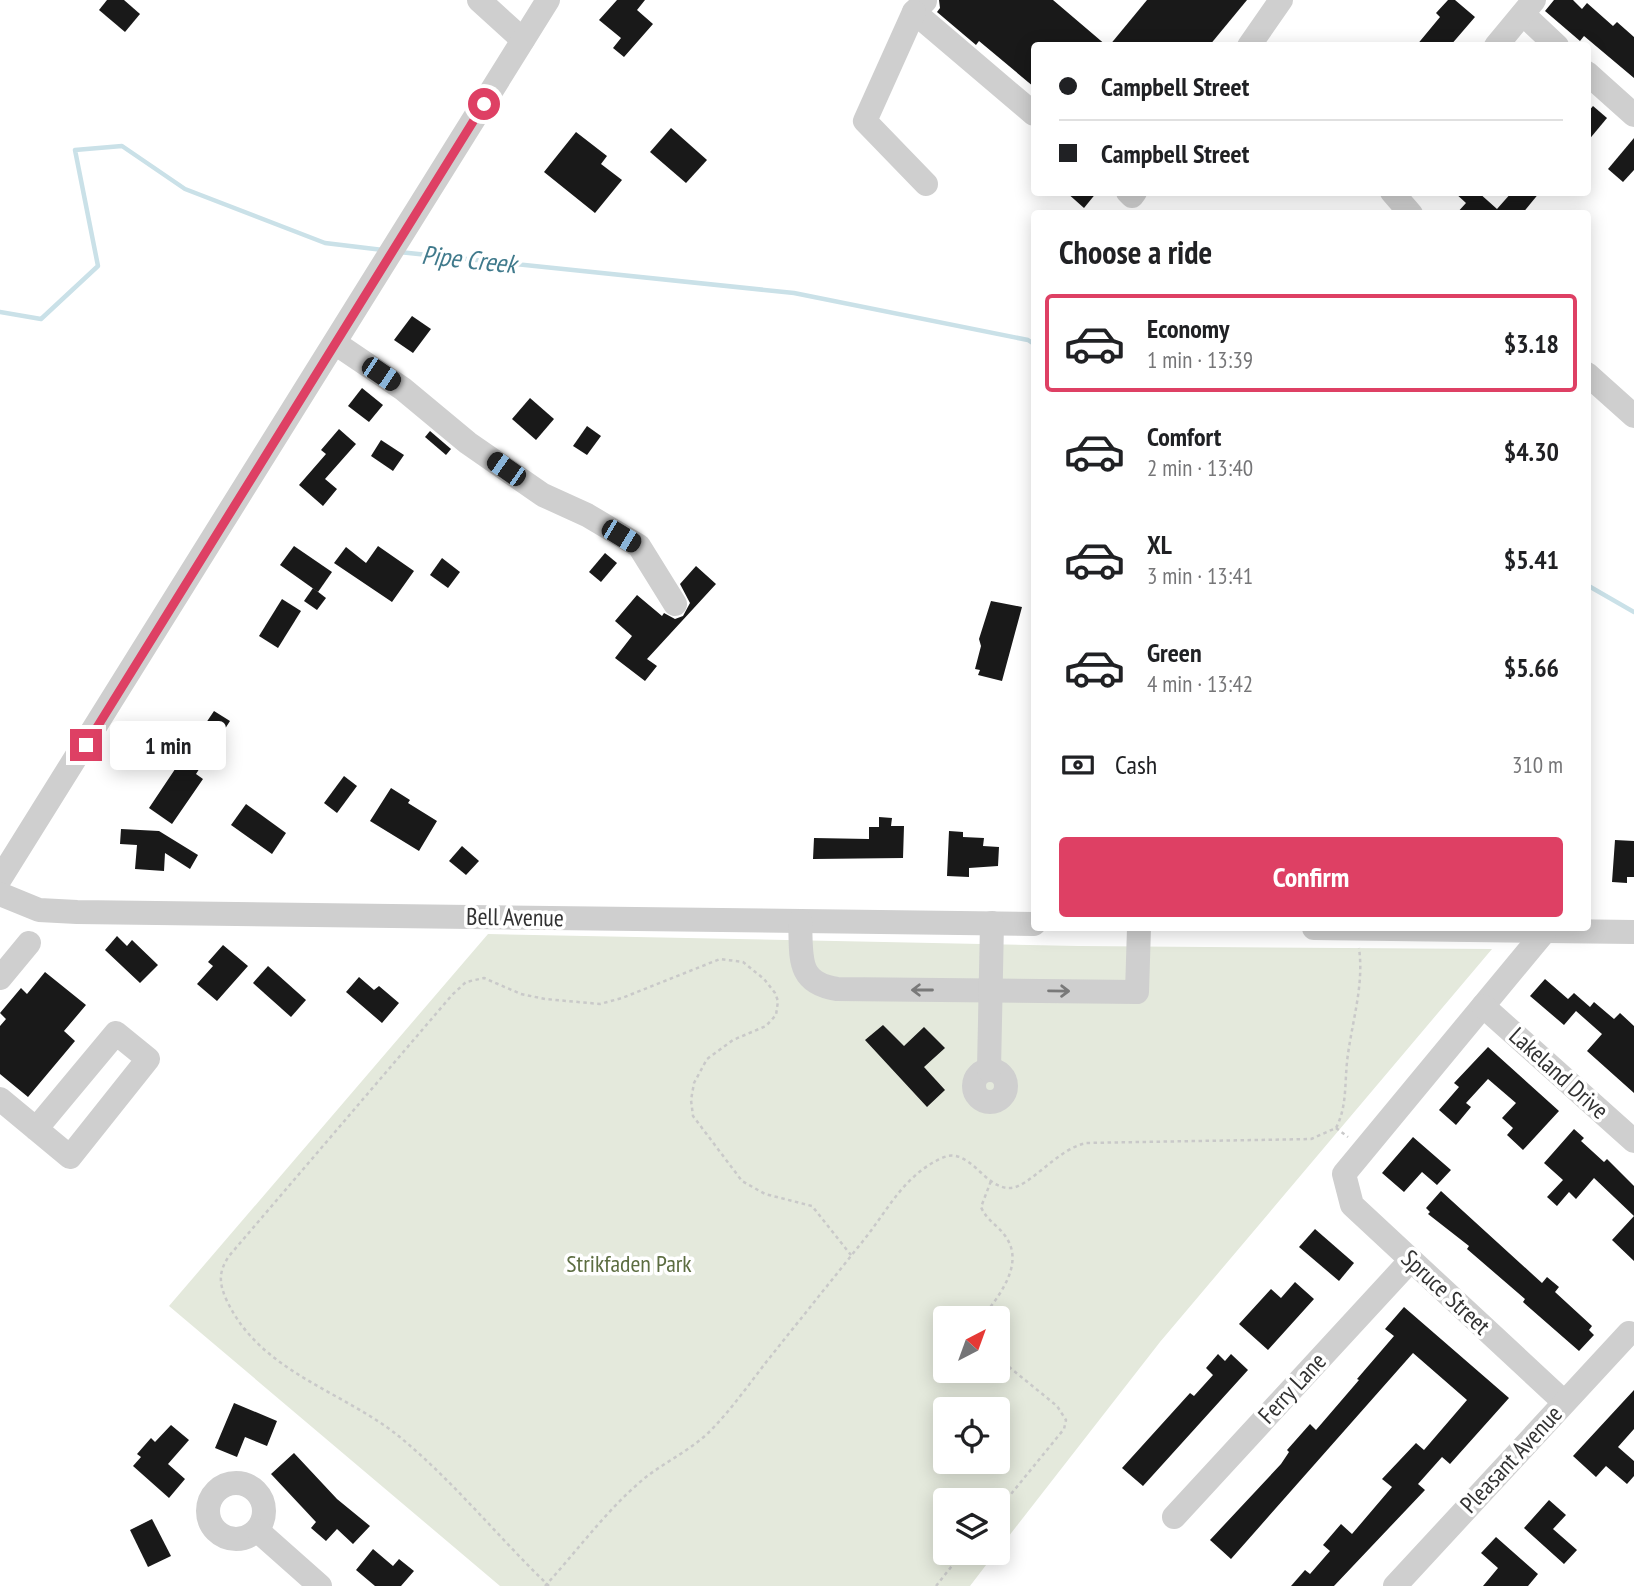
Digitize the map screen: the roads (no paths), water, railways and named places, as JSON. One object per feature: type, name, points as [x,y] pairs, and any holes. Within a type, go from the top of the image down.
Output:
[{"type":"street","points":[[479,0],[523,40]]},
{"type":"street","points":[[0,879],[548,0]]},
{"type":"street","points":[[1253,42],[1281,0]]},
{"type":"street","points":[[926,184],[865,121],[920,6],[1031,111]]},
{"type":"street","points":[[1499,42],[1528,7],[1554,42]]},
{"type":"street","points":[[1591,77],[1634,115]]},
{"type":"street","points":[[1395,196],[1408,210]]},
{"type":"street","points":[[335,343],[403,390],[468,443],[543,495],[587,515],[639,546],[675,604]]},
{"type":"street","points":[[1591,378],[1634,416]]},
{"type":"street","name":"Bell Avenue","points":[[0,894],[39,910],[77,912],[1031,924]]},
{"type":"street","points":[[800,921],[804,969],[809,978],[821,987],[1137,992],[1139,931]]},
{"type":"street","points":[[989,1070],[992,923]]},
{"type":"street","points":[[1483,1006],[1545,931],[1634,932]]},
{"type":"street","points":[[0,978],[29,943]]},
{"type":"street","name":"Lakeland Drive","points":[[1483,1006],[1634,1141]]},
{"type":"street","name":"Spruce Street","points":[[1483,1006],[1344,1174],[1352,1205],[1564,1402]]},
{"type":"street","points":[[0,1099],[36,1129],[70,1157],[148,1059],[116,1033],[36,1129]]},
{"type":"street","name":"Ferry Lane","points":[[1174,1517],[1411,1260]]},
{"type":"street","name":"Pleasant Avenue","points":[[1395,1586],[1629,1334]]},
{"type":"street","points":[[258,1531],[320,1586]]},
{"type":"waterway","name":"Pipe Creek","points":[[0,312],[41,319],[98,266],[75,150],[122,146],[185,189],[325,243],[383,250]]},
{"type":"waterway","name":"Pipe Creek","points":[[399,252],[794,293],[1031,342]]},
{"type":"waterway","name":"Pipe Creek","points":[[1591,587],[1634,612]]},
{"type":"park label","name":"Strikfaden Park","points":[[629,1263]]}]
